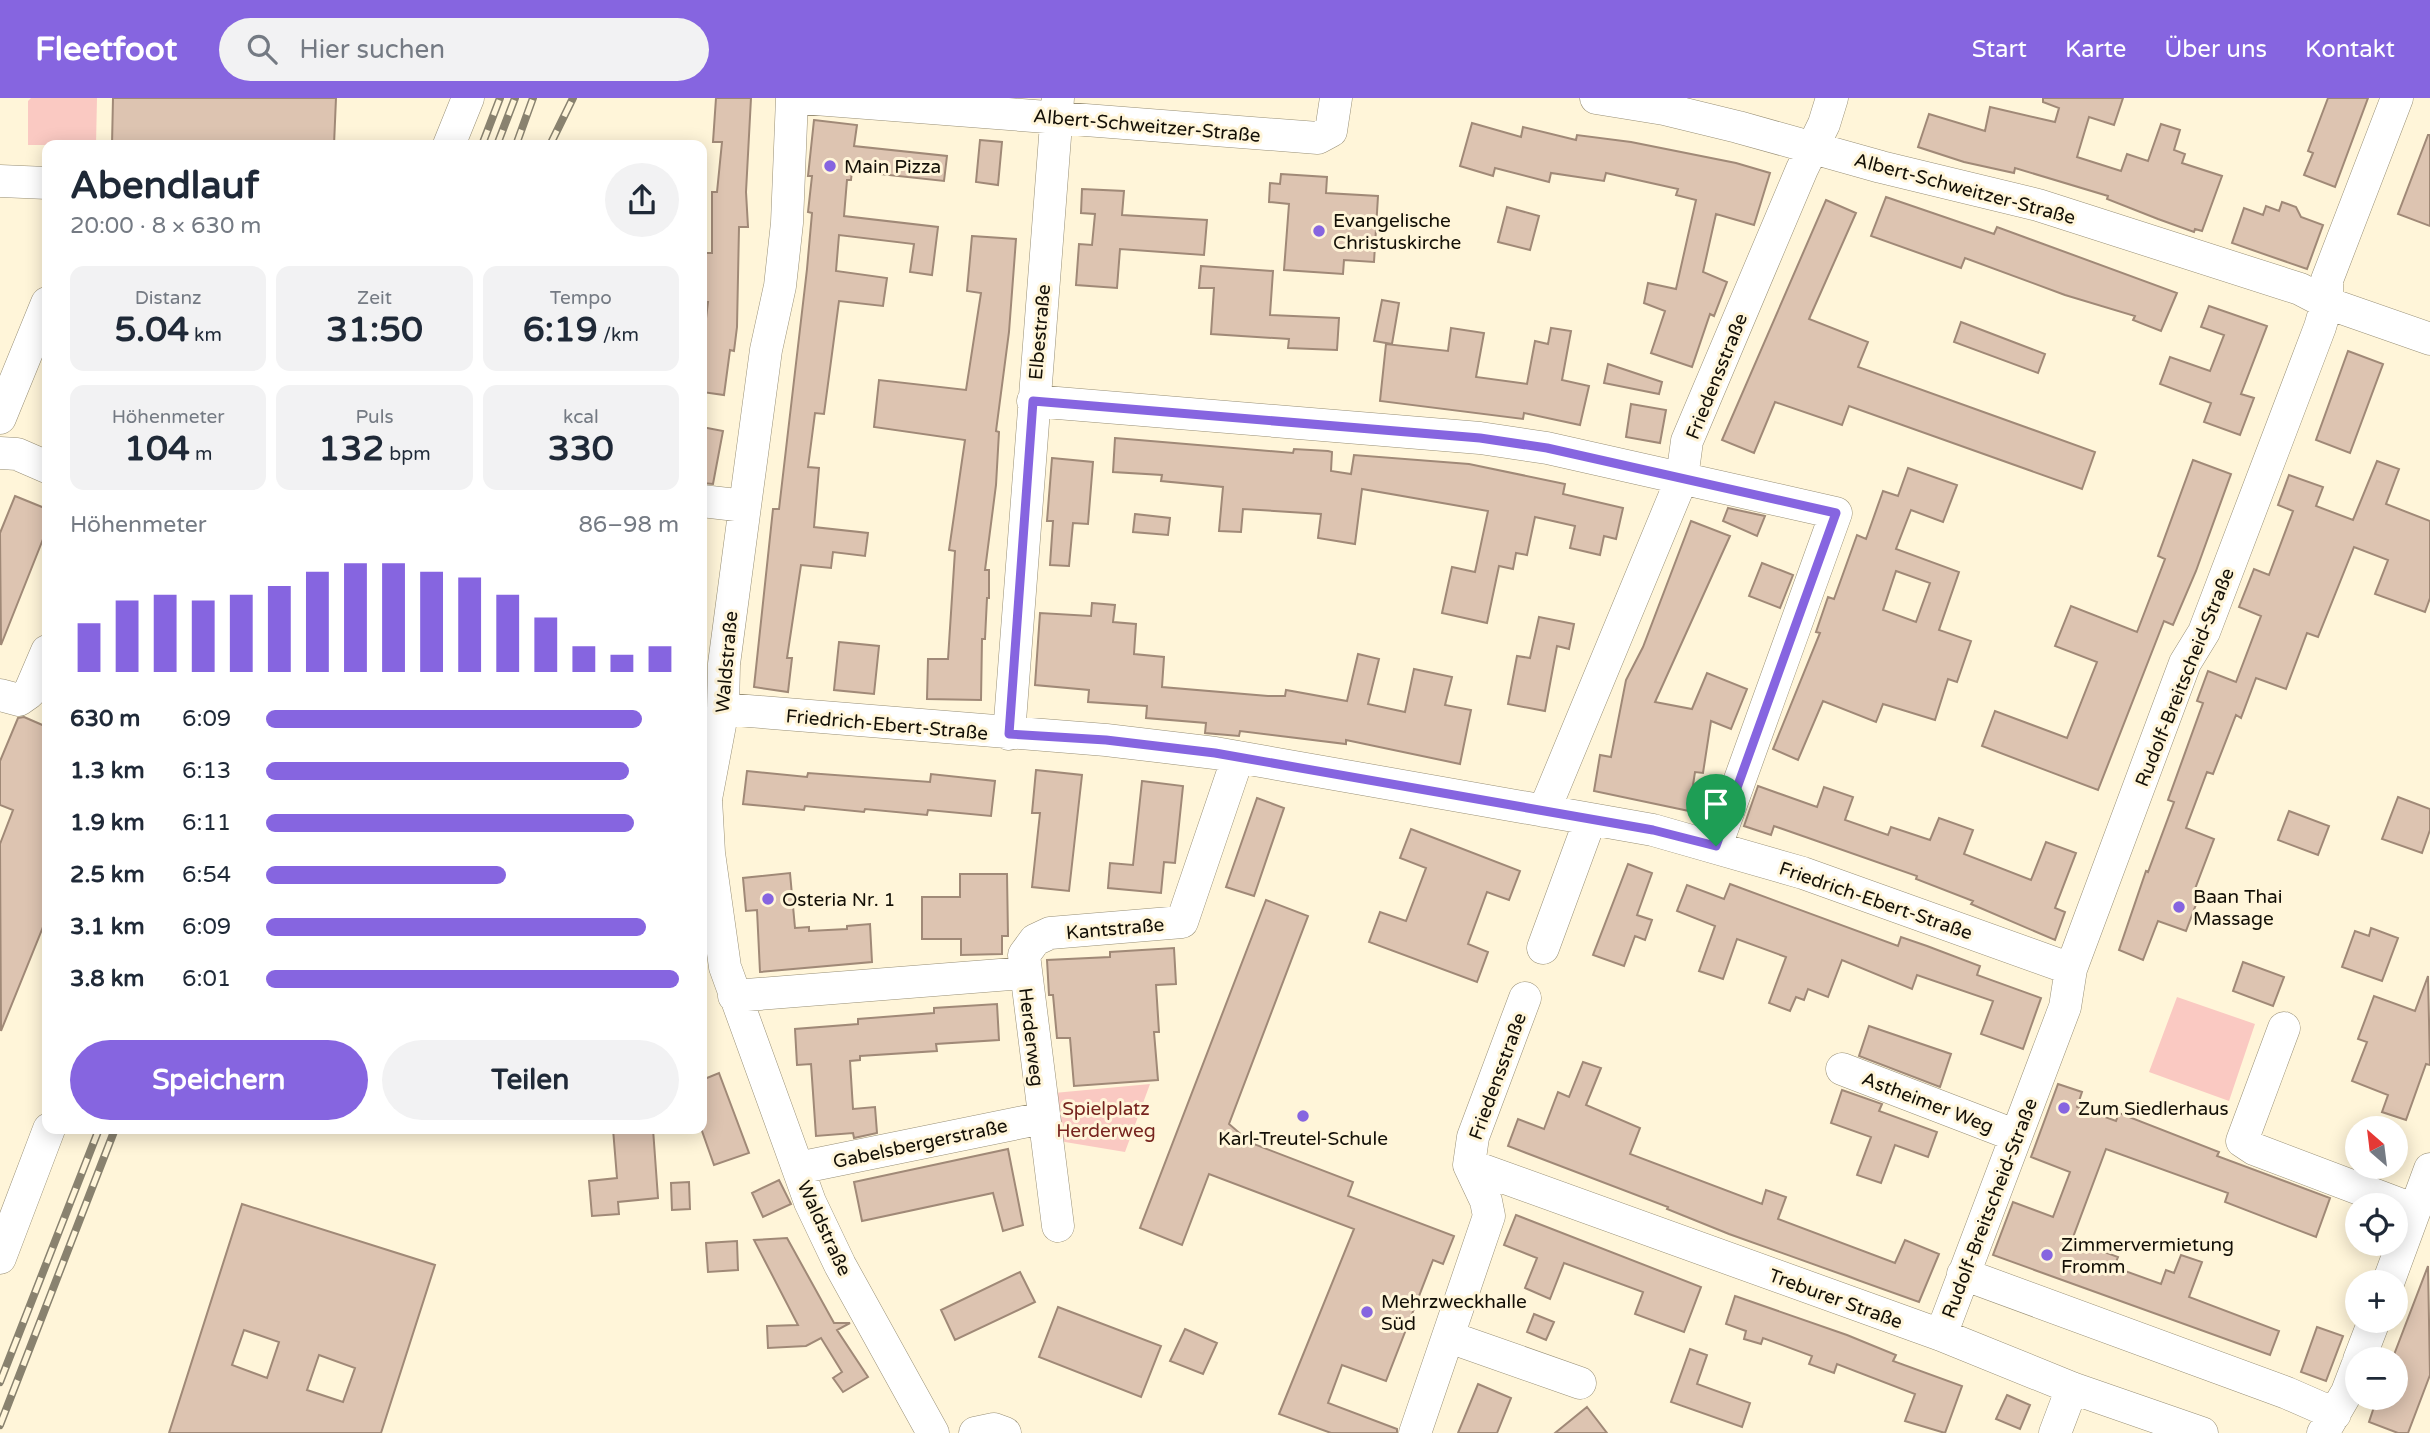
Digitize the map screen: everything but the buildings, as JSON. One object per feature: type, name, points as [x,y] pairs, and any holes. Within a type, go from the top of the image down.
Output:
[{"type":"street","points":[[451,140],[468,98]]},
{"type":"street","name":"Waldstraße","points":[[707,794],[723,709],[724,664],[766,350],[783,261],[792,98]]},
{"type":"street","name":"Albert-Schweitzer-Straße","points":[[802,98],[1057,108],[1318,138],[1331,131],[1336,98]]},
{"type":"street","name":"Albert-Schweitzer-Straße","points":[[1595,98],[1664,109],[2038,205],[2300,289],[2327,303],[2430,339]]},
{"type":"street","name":"Friedensstraße","points":[[1544,811],[1682,478],[1688,441],[1814,147],[1832,98]]},
{"type":"street","name":"Rudolf-Breitscheid-Straße","points":[[1941,1335],[2064,1007],[2071,969],[2185,663],[2208,621],[2327,303],[2327,280],[2397,98]]},
{"type":"street","name":"Elbestraße","points":[[1009,734],[1057,108]]},
{"type":"street","points":[[0,181],[42,183]]},
{"type":"street","points":[[0,418],[42,315]]},
{"type":"street","points":[[1033,401],[1480,438],[1547,448],[1836,513],[1716,846]]},
{"type":"street","points":[[0,453],[17,454],[42,465]]},
{"type":"street","points":[[707,502],[745,506]]},
{"type":"street","points":[[0,695],[19,699],[29,693],[42,663]]},
{"type":"street","name":"Friedrich-Ebert-Straße","points":[[723,709],[1106,740],[1238,757],[1653,830],[1716,846],[1893,904],[2071,969]]},
{"type":"street","name":"Kantstraße","points":[[1024,973],[1024,955],[1035,940],[1049,933],[1181,922],[1238,757]]},
{"type":"street","name":"Waldstraße","points":[[707,811],[715,904],[724,967],[734,996],[798,1168],[840,1265],[933,1433]]},
{"type":"street","points":[[1542,948],[1590,820]]},
{"type":"street","points":[[734,996],[1024,973]]},
{"type":"street","name":"Herderweg","points":[[1024,973],[1058,1226]]},
{"type":"street","name":"Friedensstraße","points":[[1415,1433],[1489,1216],[1486,1201],[1469,1165],[1473,1137],[1525,998]]},
{"type":"street","points":[[2284,1028],[2242,1141],[2254,1149],[2415,1210]]},
{"type":"street","name":"Astheimer Weg","points":[[1842,1069],[2014,1135]]},
{"type":"street","name":"Gabelsbergerstraße","points":[[798,1168],[1042,1118]]},
{"type":"street","points":[[0,1258],[48,1134]]},
{"type":"street","name":"Treburer Straße","points":[[1469,1165],[1941,1335],[2071,1388],[2202,1433]]},
{"type":"street","points":[[2393,1270],[2430,1169]]},
{"type":"street","points":[[1963,1273],[2287,1393],[2329,1423],[2345,1390]]},
{"type":"street","points":[[1449,1337],[1580,1383]]},
{"type":"street","points":[[2055,1433],[2071,1388]]},
{"type":"street","points":[[975,1433],[994,1429],[1005,1433]]},
{"type":"green space","points":[[31,98],[97,98],[96,140],[42,140],[42,145],[28,145],[28,101]]},
{"type":"green space","points":[[2177,997],[2255,1024],[2229,1101],[2149,1072]]},
{"type":"green space","name":"Spielplatz Herderweg","points":[[1150,1084],[1125,1152],[1059,1141],[1054,1093]]},
{"type":"railway","points":[[484,140],[500,98]]},
{"type":"railway","points":[[499,140],[515,98]]},
{"type":"railway","points":[[518,140],[533,98]]},
{"type":"railway","points":[[552,140],[573,98]]},
{"type":"railway","points":[[0,1382],[97,1134]]},
{"type":"railway","points":[[0,1425],[113,1134]]},
{"type":"place","name":"Main Pizza","points":[[830,166]]},
{"type":"place","name":"Evangelische Christuskirche","points":[[1319,231]]},
{"type":"place","name":"Osteria Nr. 1","points":[[768,899]]},
{"type":"place","name":"Baan Thai Massage","points":[[2179,907]]},
{"type":"place","name":"Zum Siedlerhaus","points":[[2064,1108]]},
{"type":"place","name":"Karl-Treutel-Schule","points":[[1303,1116]]},
{"type":"place","name":"Zimmervermietung Fromm","points":[[2047,1255]]},
{"type":"place","name":"Mehrzweckhalle Süd","points":[[1367,1312]]},
{"type":"route","points":[[1033,401],[1480,438],[1547,448],[1836,513],[1716,846],[1653,830],[1215,753],[1106,740],[1009,734],[1033,401]]}]
